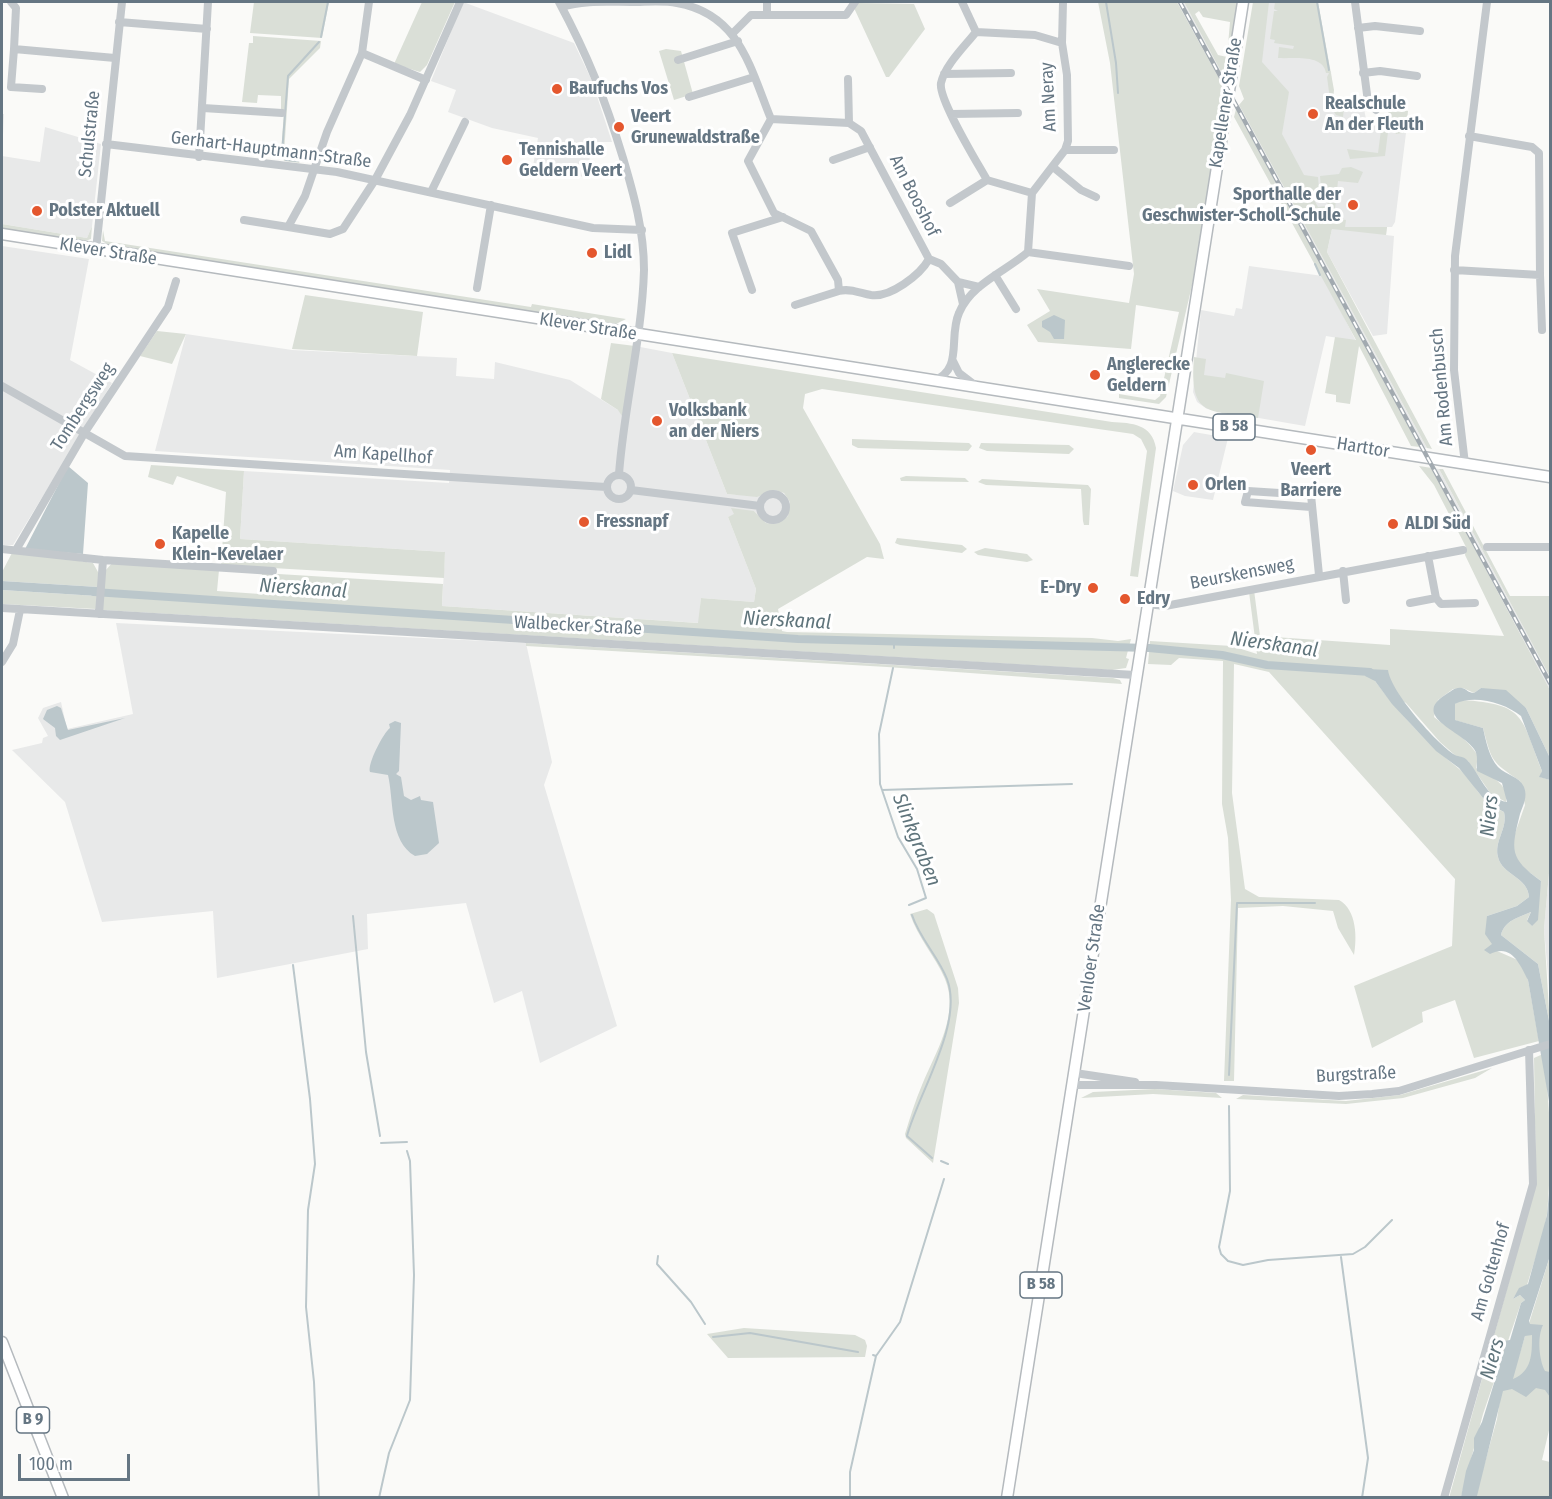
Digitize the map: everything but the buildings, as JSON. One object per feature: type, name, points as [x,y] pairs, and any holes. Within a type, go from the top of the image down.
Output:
[{"type":"main road","name":"Kapellener Straße","points":[[1175,417],[1243,2]]},
{"type":"main road","name":"Klever Straße","points":[[2,234],[1175,417]]},
{"type":"main road","name":"Harttor","points":[[1175,417],[1551,477]]},
{"type":"main road","name":"Venloer Straße","points":[[1007,1497],[1075,1073],[1175,417]]},
{"type":"main road","name":"B 9","points":[[2,1342],[63,1497]]},
{"type":"street","points":[[11,2],[16,8],[10,87],[42,89]]},
{"type":"street","name":"Schulstraße","points":[[96,250],[122,2]]},
{"type":"street","points":[[199,156],[208,2]]},
{"type":"street","points":[[288,227],[305,196],[327,132],[362,52],[369,2]]},
{"type":"street","points":[[244,220],[330,234],[343,229],[375,180],[426,80],[460,2]]},
{"type":"street","points":[[619,474],[624,411],[637,334],[643,277],[642,230],[601,88],[560,4],[678,2],[709,14],[735,37],[771,119]]},
{"type":"street","points":[[767,2],[767,14]]},
{"type":"street","points":[[678,60],[735,37],[751,15],[846,15],[855,2]]},
{"type":"street","points":[[962,2],[976,32],[944,74],[940,84],[942,92],[951,114],[987,180],[1032,193],[1028,252]]},
{"type":"street","name":"Am Neray","points":[[1032,193],[1065,150],[1068,122],[1062,43],[1063,2]]},
{"type":"street","points":[[1355,2],[1368,102],[1376,110]]},
{"type":"street","name":"Am Rodenbusch","points":[[1465,464],[1454,370],[1454,270],[1486,2]]},
{"type":"street","points":[[119,22],[207,29]]},
{"type":"street","points":[[1358,28],[1375,26],[1420,31]]},
{"type":"street","name":"Am Neray","points":[[976,32],[1035,35],[1062,43]]},
{"type":"street","points":[[14,49],[115,58]]},
{"type":"street","points":[[362,52],[426,80]]},
{"type":"street","points":[[1363,73],[1380,71],[1417,76]]},
{"type":"street","name":"Am Neray","points":[[944,74],[1011,72]]},
{"type":"street","points":[[689,97],[754,78]]},
{"type":"street","points":[[771,119],[849,123],[848,79]]},
{"type":"street","points":[[202,108],[282,113]]},
{"type":"street","name":"Am Neray","points":[[951,114],[1018,113]]},
{"type":"street","points":[[771,119],[748,161],[774,213],[811,231],[838,279],[839,291]]},
{"type":"street","points":[[431,192],[465,122]]},
{"type":"street","name":"Am Booshof","points":[[849,123],[861,131],[929,259],[940,264],[958,282],[979,288]]},
{"type":"street","points":[[1469,136],[1532,147],[1539,153],[1542,330]]},
{"type":"street","name":"Gerhart-Hauptmann-Straße","points":[[106,144],[315,169],[606,230],[642,230]]},
{"type":"street","name":"Am Booshof","points":[[833,160],[870,147]]},
{"type":"street","name":"Am Neray","points":[[1065,150],[1114,150]]},
{"type":"street","points":[[1053,167],[1081,190],[1096,197]]},
{"type":"street","points":[[950,203],[987,180]]},
{"type":"street","points":[[477,288],[491,205]]},
{"type":"street","points":[[752,290],[732,232],[783,217]]},
{"type":"street","points":[[933,381],[945,375],[953,361],[956,324],[963,304],[995,275],[1028,252],[1129,266]]},
{"type":"street","name":"Am Booshof","points":[[795,305],[846,289],[882,296],[908,282],[923,269],[929,259]]},
{"type":"street","points":[[1454,270],[1540,275]]},
{"type":"street","points":[[995,275],[1016,309]]},
{"type":"street","name":"Tombergsweg","points":[[16,550],[85,432],[168,307],[176,281]]},
{"type":"street","points":[[958,282],[963,304]]},
{"type":"street","points":[[953,361],[962,376],[978,388]]},
{"type":"street","name":"Am Kapellhof","points":[[2,386],[125,456],[606,487],[609,495],[617,499],[626,497],[631,490],[760,506]]},
{"type":"street","points":[[606,487],[610,478],[619,474]]},
{"type":"street","points":[[619,474],[630,482],[631,490]]},
{"type":"street","points":[[1311,507],[1245,502],[1248,491],[1311,495],[1319,575]]},
{"type":"street","points":[[1487,547],[1551,547]]},
{"type":"street","points":[[2,549],[103,560],[273,571]]},
{"type":"street","name":"Beurskensweg","points":[[1147,604],[1165,606],[1319,575],[1463,550]]},
{"type":"street","points":[[1428,556],[1436,598],[1441,604],[1475,603]]},
{"type":"street","points":[[99,614],[103,560]]},
{"type":"street","points":[[1342,571],[1346,600]]},
{"type":"street","points":[[1410,603],[1436,598]]},
{"type":"street","name":"Walbecker Straße","points":[[2,608],[1135,675]]},
{"type":"street","points":[[2,662],[13,644],[20,610]]},
{"type":"street","name":"Burgstraße","points":[[1073,1085],[1156,1085],[1339,1096],[1371,1094],[1399,1090],[1551,1044]]},
{"type":"street","name":"Am Goltenhof","points":[[1444,1497],[1533,1184],[1533,1049]]},
{"type":"street","name":"Burgstraße","points":[[1075,1073],[1156,1085]]},
{"type":"shaded area","points":[[254,2],[329,2],[322,38],[250,33]]},
{"type":"shaded area","points":[[422,2],[455,2],[427,65],[420,72],[394,64]]},
{"type":"shaded area","points":[[463,2],[574,43],[592,81],[612,142],[591,142],[588,178],[533,166],[538,138],[492,128],[448,112],[456,90],[431,81]]},
{"type":"shaded area","points":[[1098,2],[1177,2],[1225,89],[1193,281],[1166,397],[1159,404],[1119,398],[1119,394],[1155,400],[1160,396],[1179,312],[1136,305],[1131,349],[1038,342],[1027,325],[1050,311],[1037,289],[1129,303],[1134,274],[1110,63]]},
{"type":"shaded area","points":[[1177,2],[1184,2],[1226,81],[1225,89]]},
{"type":"shaded area","points":[[1184,2],[1239,2],[1226,81]],"holes":[[[1199,11],[1203,17],[1230,22],[1227,57],[1218,55],[1195,14]]]},
{"type":"shaded area","points":[[1253,2],[1269,2],[1262,62],[1289,92],[1282,134],[1304,175],[1318,177],[1319,189],[1309,191],[1318,207],[1327,206],[1330,189],[1321,188],[1320,176],[1339,174],[1342,168],[1351,167],[1363,172],[1358,183],[1338,181],[1334,218],[1346,220],[1345,227],[1387,227],[1386,235],[1332,229],[1327,252],[1432,449],[1427,448],[1239,105],[1244,99],[1239,86]]},
{"type":"shaded area","name":"Realschule An der Fleuth","points":[[1260,2],[1295,2],[1324,51],[1328,71],[1331,71],[1333,100],[1337,107],[1364,109],[1366,119],[1383,123],[1396,134],[1406,133],[1395,222],[1392,227],[1387,227],[1386,235],[1394,236],[1387,334],[1373,336],[1327,252],[1332,229],[1315,217],[1247,86]]},
{"type":"shaded area","points":[[1275,2],[1318,2],[1334,90],[1333,100],[1337,107],[1344,108],[1343,117],[1336,115],[1331,107],[1327,77],[1329,73],[1326,73],[1324,67],[1314,60],[1278,58],[1279,47],[1293,49],[1294,46],[1274,43],[1275,40],[1270,39],[1274,11],[1278,11],[1274,9]]},
{"type":"shaded area","points":[[858,3],[914,4],[925,29],[889,77],[886,77],[854,8]]},
{"type":"shaded area","points":[[253,36],[321,41],[320,48],[289,79],[284,154],[286,158],[301,160],[299,163],[284,161],[281,153],[284,112],[281,111],[281,96],[258,95],[257,103],[242,102],[249,43],[253,43]]},
{"type":"shaded area","points":[[666,49],[681,51],[693,94],[674,100],[659,51]]},
{"type":"shaded area","points":[[1239,105],[1427,448],[1420,447],[1236,109]]},
{"type":"shaded area","points":[[1389,107],[1408,111],[1406,133],[1396,134],[1383,123],[1375,122],[1387,122]]},
{"type":"shaded area","points":[[1236,109],[1420,447],[1411,446],[1359,346],[1350,404],[1336,402],[1336,395],[1325,393],[1335,337],[1356,340],[1234,117]]},
{"type":"shaded area","points":[[2,114],[4,114],[2,156]]},
{"type":"shaded area","points":[[1376,126],[1388,132],[1385,156],[1350,159],[1347,149],[1378,153],[1381,130],[1376,129]]},
{"type":"shaded area","points":[[45,127],[101,144],[92,226],[87,238],[2,224],[2,156],[40,162]]},
{"type":"shaded area","points":[[2,224],[87,238],[92,226],[91,239],[82,242],[2,230]]},
{"type":"shaded area","points":[[103,230],[105,241],[531,307],[532,304],[626,319],[616,324],[531,313],[114,248],[102,241]]},
{"type":"shaded area","points":[[2,246],[89,259],[70,360],[112,383],[13,545],[2,545]]},
{"type":"shaded area","points":[[1249,266],[1323,276],[1356,341],[1326,336],[1305,426],[1207,409],[1197,402],[1193,392],[1201,310],[1234,316],[1236,308],[1242,309]]},
{"type":"shaded area","points":[[305,295],[423,312],[417,356],[292,349]]},
{"type":"shaded area","points":[[1054,315],[1065,320],[1064,339],[1054,339],[1050,332],[1042,327],[1042,321]]},
{"type":"shaded area","points":[[157,331],[186,334],[172,364],[140,356]]},
{"type":"shaded area","points":[[186,334],[292,350],[457,358],[456,376],[494,379],[495,362],[570,380],[618,410],[635,346],[672,353],[727,494],[759,496],[771,490],[780,491],[790,501],[790,513],[786,519],[776,524],[766,523],[754,511],[728,517],[756,589],[754,602],[701,598],[699,623],[442,606],[445,552],[240,539],[244,471],[449,483],[450,470],[155,451]]},
{"type":"shaded area","points":[[611,343],[635,346],[624,419],[618,410],[601,399]]},
{"type":"shaded area","points":[[672,353],[1134,424],[1146,429],[1154,440],[1156,448],[1138,577],[1130,576],[1147,451],[1141,439],[1133,434],[822,389],[805,394],[803,408],[880,544],[884,559],[867,557],[778,609],[782,631],[787,632],[1092,638],[1118,641],[1131,639],[1126,668],[1112,670],[102,610],[105,571],[113,562],[219,570],[217,591],[260,594],[262,573],[443,584],[442,606],[698,623],[701,598],[754,602],[756,589],[728,517],[734,514],[731,508],[754,511],[766,523],[776,524],[788,516],[790,502],[784,493],[775,490],[757,497],[727,494]]},
{"type":"shaded area","points":[[1194,357],[1206,359],[1204,375],[1225,378],[1226,373],[1264,381],[1258,418],[1226,414],[1205,407],[1199,401],[1195,391]]},
{"type":"shaded area","points":[[1194,432],[1228,438],[1213,500],[1185,496],[1173,491],[1183,445]]},
{"type":"shaded area","points":[[852,439],[969,443],[972,446],[968,451],[858,448],[852,445]]},
{"type":"shaded area","points":[[981,443],[1069,445],[1074,449],[1069,454],[987,451],[979,448]]},
{"type":"shaded area","points":[[151,465],[244,471],[240,539],[445,552],[444,578],[221,565],[226,492],[177,476],[173,485],[148,477]]},
{"type":"shaded area","points":[[68,466],[88,483],[83,554],[25,549]]},
{"type":"shaded area","points":[[1419,466],[1432,468],[1550,690],[1550,758],[1526,708],[1481,688],[1474,693],[1463,688],[1453,689],[1438,700],[1434,717],[1474,749],[1478,756],[1476,768],[1502,785],[1506,802],[1491,794],[1468,761],[1457,757],[1440,742],[1401,700],[1389,678],[1375,681],[1414,727],[1465,774],[1482,797],[1504,812],[1498,857],[1504,868],[1520,880],[1528,890],[1529,897],[1517,906],[1487,916],[1497,951],[1520,961],[1528,980],[1539,1041],[1474,1058],[1455,1000],[1422,1012],[1423,1022],[1372,1048],[1354,986],[1452,946],[1455,879],[1269,672],[1234,664],[1232,793],[1245,889],[1259,897],[1339,900],[1349,910],[1352,917],[1355,941],[1354,955],[1338,928],[1333,911],[1283,906],[1238,908],[1234,1081],[1224,1081],[1231,900],[1228,838],[1222,804],[1223,661],[1179,658],[1171,665],[1148,664],[1150,641],[1232,646],[1257,654],[1249,592],[1254,590],[1260,636],[1390,645],[1390,629],[1504,636],[1465,555],[1466,547],[1434,485]]},
{"type":"shaded area","points":[[1432,468],[1439,469],[1550,677],[1550,690]]},
{"type":"shaded area","points":[[1439,469],[1443,469],[1510,596],[1550,596],[1550,677]]},
{"type":"shaded area","points":[[906,476],[965,478],[969,482],[901,481],[900,478]]},
{"type":"shaded area","points":[[982,479],[1088,485],[1091,489],[1089,525],[1084,525],[1083,521],[1081,489],[986,485],[978,482]]},
{"type":"shaded area","points":[[897,538],[962,545],[967,549],[962,553],[900,545],[895,543]]},
{"type":"shaded area","points":[[985,548],[1027,554],[1033,560],[1027,562],[978,555],[974,552]]},
{"type":"shaded area","points":[[13,551],[93,563],[98,572],[98,587],[2,581],[2,572]]},
{"type":"shaded area","points":[[2,581],[98,587],[97,596],[2,590]]},
{"type":"shaded area","points":[[2,590],[97,596],[96,609],[2,604]]},
{"type":"shaded area","points":[[116,623],[526,643],[552,762],[544,785],[617,1026],[540,1063],[522,991],[494,1003],[466,903],[367,914],[368,949],[217,978],[213,911],[102,922],[65,802],[12,750],[42,743],[43,738],[48,736],[38,718],[43,708],[61,702],[67,729],[133,714]]},
{"type":"shaded area","points":[[526,643],[1113,678],[1120,680],[1122,684],[887,667],[526,646]]},
{"type":"shaded area","points":[[1367,669],[1388,670],[1397,691],[1426,729],[1447,749],[1467,760],[1489,791],[1500,800],[1507,802],[1502,783],[1477,771],[1477,757],[1474,749],[1436,717],[1434,710],[1436,703],[1445,695],[1459,688],[1474,693],[1481,688],[1506,690],[1526,708],[1550,758],[1550,780],[1539,777],[1542,771],[1521,716],[1507,707],[1480,700],[1455,704],[1455,720],[1483,728],[1492,759],[1501,770],[1519,780],[1525,791],[1525,801],[1514,845],[1518,859],[1523,866],[1541,881],[1538,920],[1532,926],[1527,921],[1531,912],[1509,923],[1501,935],[1538,964],[1550,1026],[1550,1107],[1528,980],[1510,953],[1498,951],[1490,954],[1484,950],[1492,944],[1485,934],[1487,916],[1517,906],[1529,897],[1528,890],[1520,880],[1504,868],[1498,857],[1504,812],[1487,803],[1459,768],[1436,751],[1392,704],[1375,681],[1365,676]]},
{"type":"shaded area","points":[[1462,700],[1499,705],[1518,717],[1530,738],[1542,771],[1540,777],[1550,780],[1550,862],[1544,929],[1550,1026],[1538,964],[1501,935],[1509,923],[1531,912],[1527,920],[1532,926],[1541,881],[1521,866],[1514,854],[1513,839],[1525,805],[1520,781],[1494,760],[1483,728],[1454,720],[1455,704]]},
{"type":"shaded area","points":[[57,706],[61,708],[68,730],[125,718],[60,740],[56,736],[55,728],[43,719],[47,710]]},
{"type":"shaded area","points":[[395,721],[401,723],[399,771],[396,774],[401,777],[404,796],[411,800],[420,796],[421,800],[433,802],[439,843],[427,854],[415,856],[401,841],[394,820],[388,775],[370,772],[371,762],[377,748],[390,728],[389,724]]},
{"type":"shaded area","points":[[1550,862],[1550,999],[1544,929]]},
{"type":"shaded area","points":[[927,909],[934,914],[958,988],[959,1003],[933,1163],[906,1138],[905,1134],[919,1091],[944,1034],[950,1006],[945,979],[917,931],[910,914]]},
{"type":"shaded area","points":[[1543,1054],[1550,1134],[1547,1214],[1527,1285],[1520,1288],[1513,1299],[1520,1295],[1525,1300],[1521,1303],[1483,1414],[1461,1497],[1449,1498],[1536,1184],[1534,1058]]},
{"type":"shaded area","points":[[1492,1068],[1475,1078],[1403,1098],[1346,1104],[1236,1099],[1243,1095],[1346,1101],[1400,1095]]},
{"type":"shaded area","points":[[1155,1089],[1216,1093],[1222,1098],[1153,1094],[1081,1098],[1093,1092]]},
{"type":"shaded area","points":[[1550,1182],[1550,1256],[1529,1321],[1530,1324],[1543,1325],[1540,1336],[1541,1361],[1545,1371],[1550,1372],[1550,1397],[1545,1390],[1536,1388],[1526,1397],[1512,1389],[1503,1391],[1477,1496],[1461,1497],[1466,1471],[1474,1450],[1474,1438],[1482,1422],[1504,1351],[1504,1341],[1510,1340],[1521,1303],[1525,1300],[1520,1295],[1513,1299],[1519,1288],[1528,1284],[1547,1215]],"holes":[[[1532,1335],[1530,1362],[1524,1372],[1513,1379],[1525,1336]]]},
{"type":"shaded area","points":[[1550,1256],[1550,1426],[1542,1460],[1550,1462],[1550,1497],[1475,1498],[1497,1419],[1501,1393],[1512,1378]]},
{"type":"shaded area","points":[[744,1328],[855,1335],[865,1340],[867,1346],[865,1357],[728,1358],[707,1334]]},
{"type":"waterway","points":[[321,37],[328,2]]},
{"type":"waterway","points":[[1106,2],[1116,63],[1118,93]]},
{"type":"waterway","points":[[1317,2],[1329,70]]},
{"type":"waterway","points":[[298,161],[286,160],[282,153],[288,76],[319,42]]},
{"type":"waterway","points":[[1315,264],[1320,275]]},
{"type":"waterway","name":"Nierskanal","points":[[94,592],[798,639],[1149,648],[1222,655],[1267,665],[1370,672],[1373,675]]},
{"type":"waterway","name":"Nierskanal","points":[[894,642],[894,648]]},
{"type":"waterway","name":"Slinkgraben","points":[[893,668],[879,734],[880,784],[898,837],[917,869],[926,898],[909,905]]},
{"type":"waterway","points":[[882,790],[1072,784]]},
{"type":"waterway","points":[[1229,1075],[1237,903],[1315,903]]},
{"type":"waterway","points":[[912,915],[947,979],[951,997],[950,1016],[945,1036],[907,1136],[932,1158]]},
{"type":"waterway","points":[[353,916],[366,1052],[380,1136]]},
{"type":"waterway","points":[[293,965],[310,1099],[315,1164],[308,1210],[306,1307],[314,1382],[319,1498]]},
{"type":"waterway","points":[[1229,1106],[1230,1191],[1219,1247],[1221,1254],[1228,1261],[1243,1265],[1268,1260],[1353,1254],[1365,1247],[1392,1220]]},
{"type":"waterway","points":[[381,1143],[407,1142]]},
{"type":"waterway","points":[[379,1498],[389,1453],[410,1400],[414,1275],[410,1161],[407,1151]]},
{"type":"waterway","points":[[941,1161],[948,1164]]},
{"type":"waterway","points":[[873,1355],[876,1356],[900,1322],[944,1179]]},
{"type":"waterway","points":[[658,1256],[657,1264],[691,1302],[705,1324]]},
{"type":"waterway","points":[[1341,1257],[1368,1458],[1362,1498]]},
{"type":"waterway","points":[[713,1337],[750,1333],[858,1352]]},
{"type":"waterway","points":[[850,1498],[850,1472],[876,1356]]},
{"type":"railway","points":[[1180,2],[1550,683]]},
{"type":"place","name":"Baufuchs Vos","points":[[557,89]]},
{"type":"place","name":"Realschule An der Fleuth","points":[[1313,114]]},
{"type":"place","name":"Veert Grunewaldstraße","points":[[619,127]]},
{"type":"place","name":"Tennishalle Geldern Veert","points":[[507,160]]},
{"type":"place","name":"Sporthalle der Geschwister-Scholl-Schule","points":[[1353,205]]},
{"type":"place","name":"Polster Aktuell","points":[[37,211]]},
{"type":"place","name":"Lidl","points":[[592,253]]},
{"type":"place","name":"Anglerecke Geldern","points":[[1095,375]]},
{"type":"place","name":"Volksbank an der Niers","points":[[657,421]]},
{"type":"place","name":"Veert Barriere","points":[[1311,450]]},
{"type":"place","name":"Orlen","points":[[1193,485]]},
{"type":"place","name":"Fressnapf","points":[[584,522]]},
{"type":"place","name":"ALDI Süd","points":[[1393,524]]},
{"type":"place","name":"Kapelle Klein-Kevelaer","points":[[160,544]]},
{"type":"place","name":"E-Dry","points":[[1093,588]]},
{"type":"place","name":"Edry","points":[[1125,599]]},
{"type":"water label","name":"Niers","points":[[1490,816]]},
{"type":"water label","name":"Niers","points":[[1493,1359]]}]
